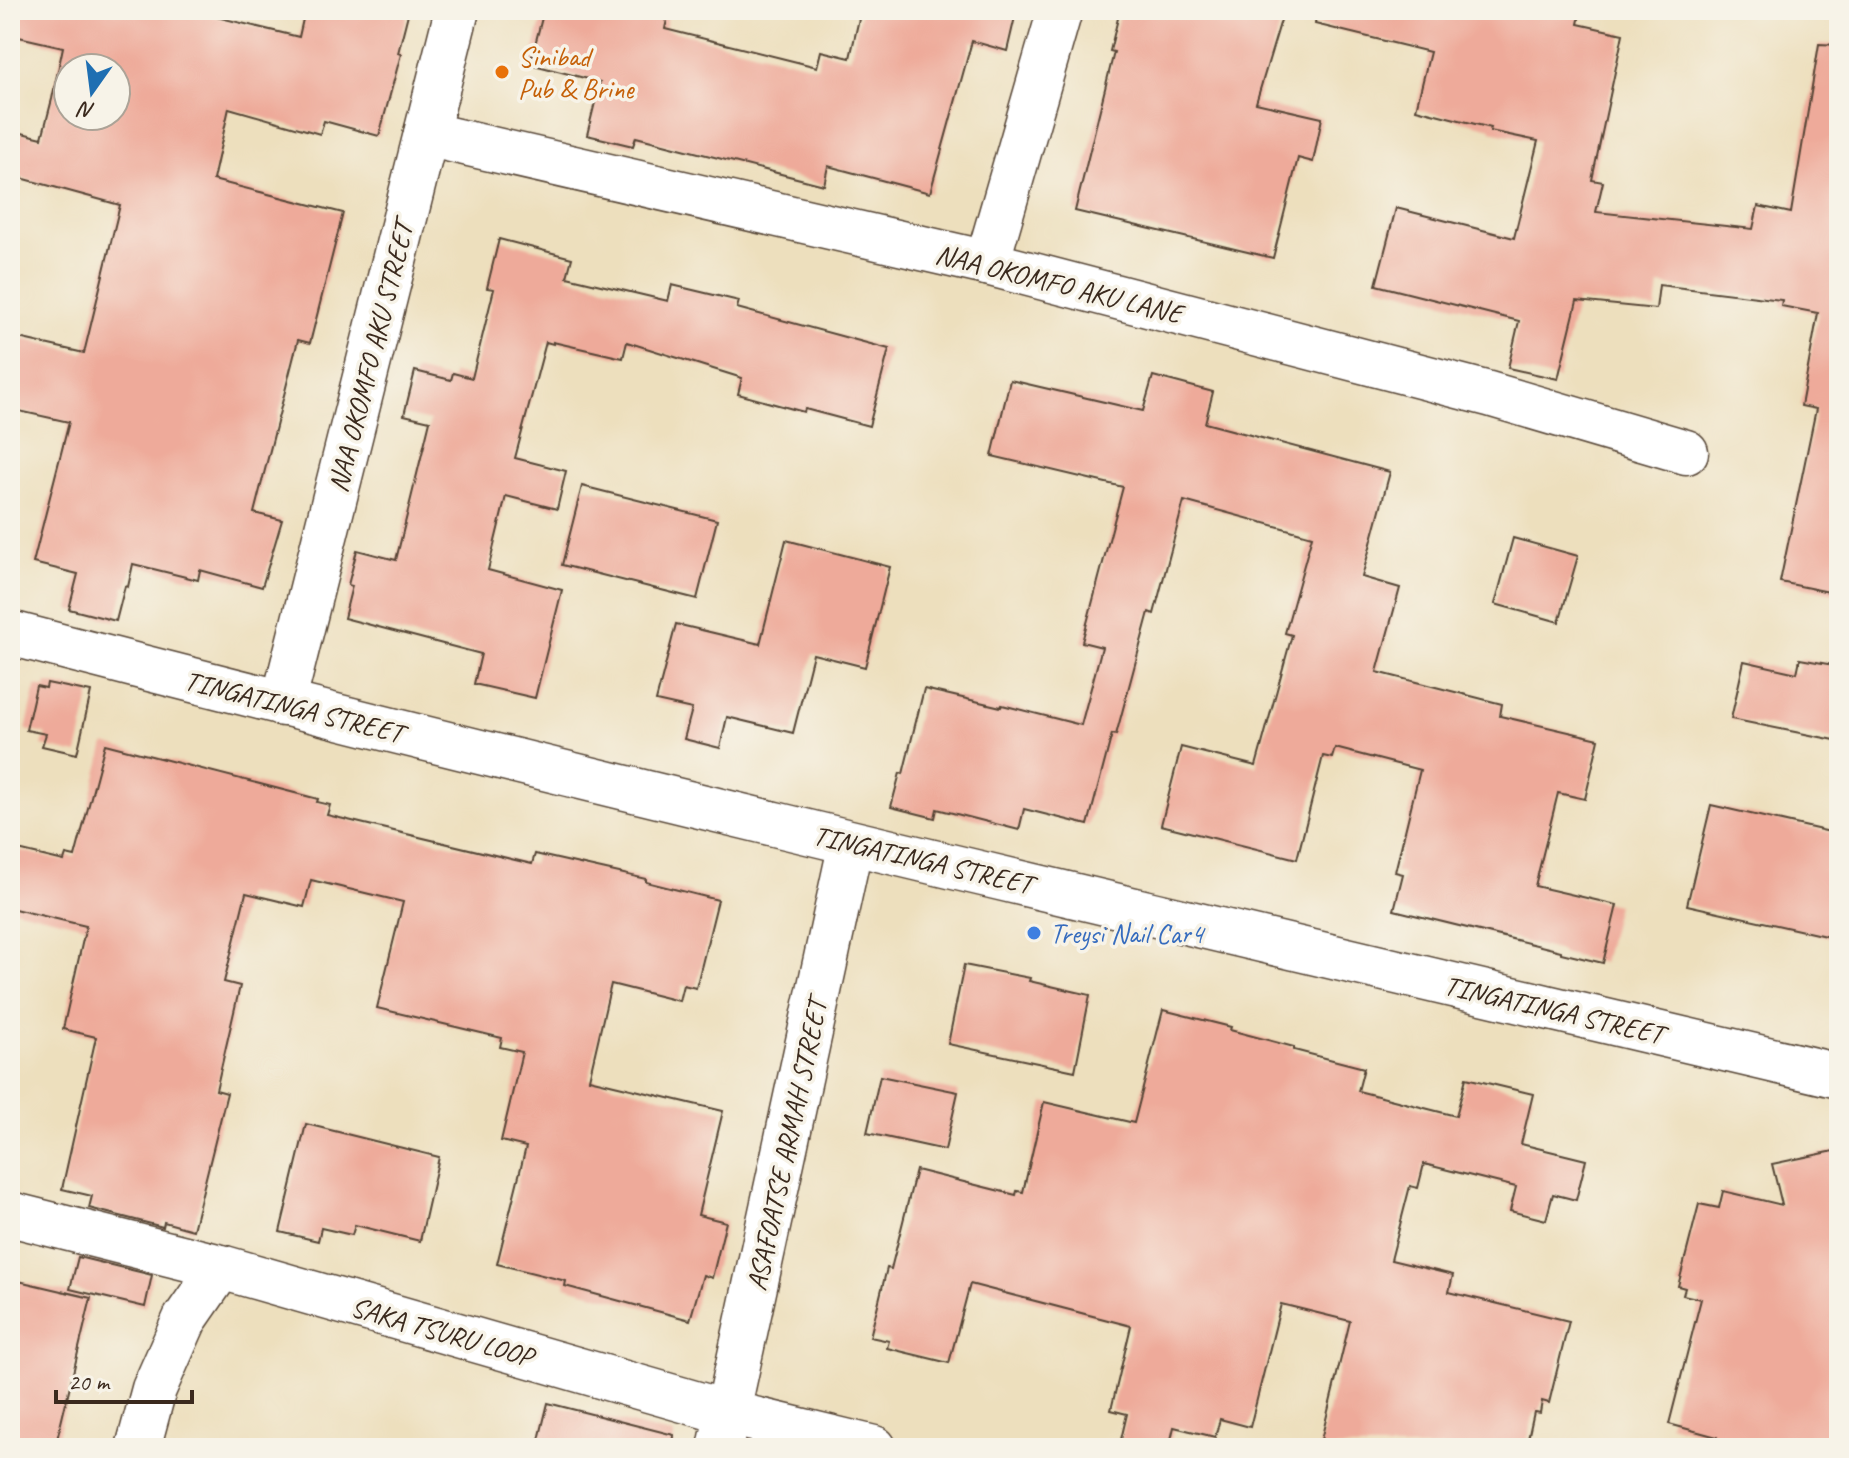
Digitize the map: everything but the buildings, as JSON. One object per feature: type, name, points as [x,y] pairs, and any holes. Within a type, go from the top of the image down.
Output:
[{"type":"street","name":"NAA OKOMFO AKU STREET","points":[[283,704],[457,10]]},
{"type":"street","points":[[987,263],[1060,10]]},
{"type":"street","name":"NAA OKOMFO AKU LANE","points":[[426,134],[987,263],[1489,394],[1686,452]]},
{"type":"street","name":"TINGATINGA STREET","points":[[10,633],[283,704],[851,843],[1839,1076]]},
{"type":"street","name":"ASAFOATSE ARMAH STREET","points":[[724,1430],[851,843]]},
{"type":"street","name":"SAKA TSURU LOOP","points":[[10,1214],[221,1267],[724,1430],[874,1448]]},
{"type":"street","points":[[138,1448],[154,1389],[185,1319],[221,1267]]},
{"type":"place","name":"Sinibad Pub & Brine","points":[[502,72]]},
{"type":"place","name":"Treysi Nail Car4","points":[[1034,933]]}]
